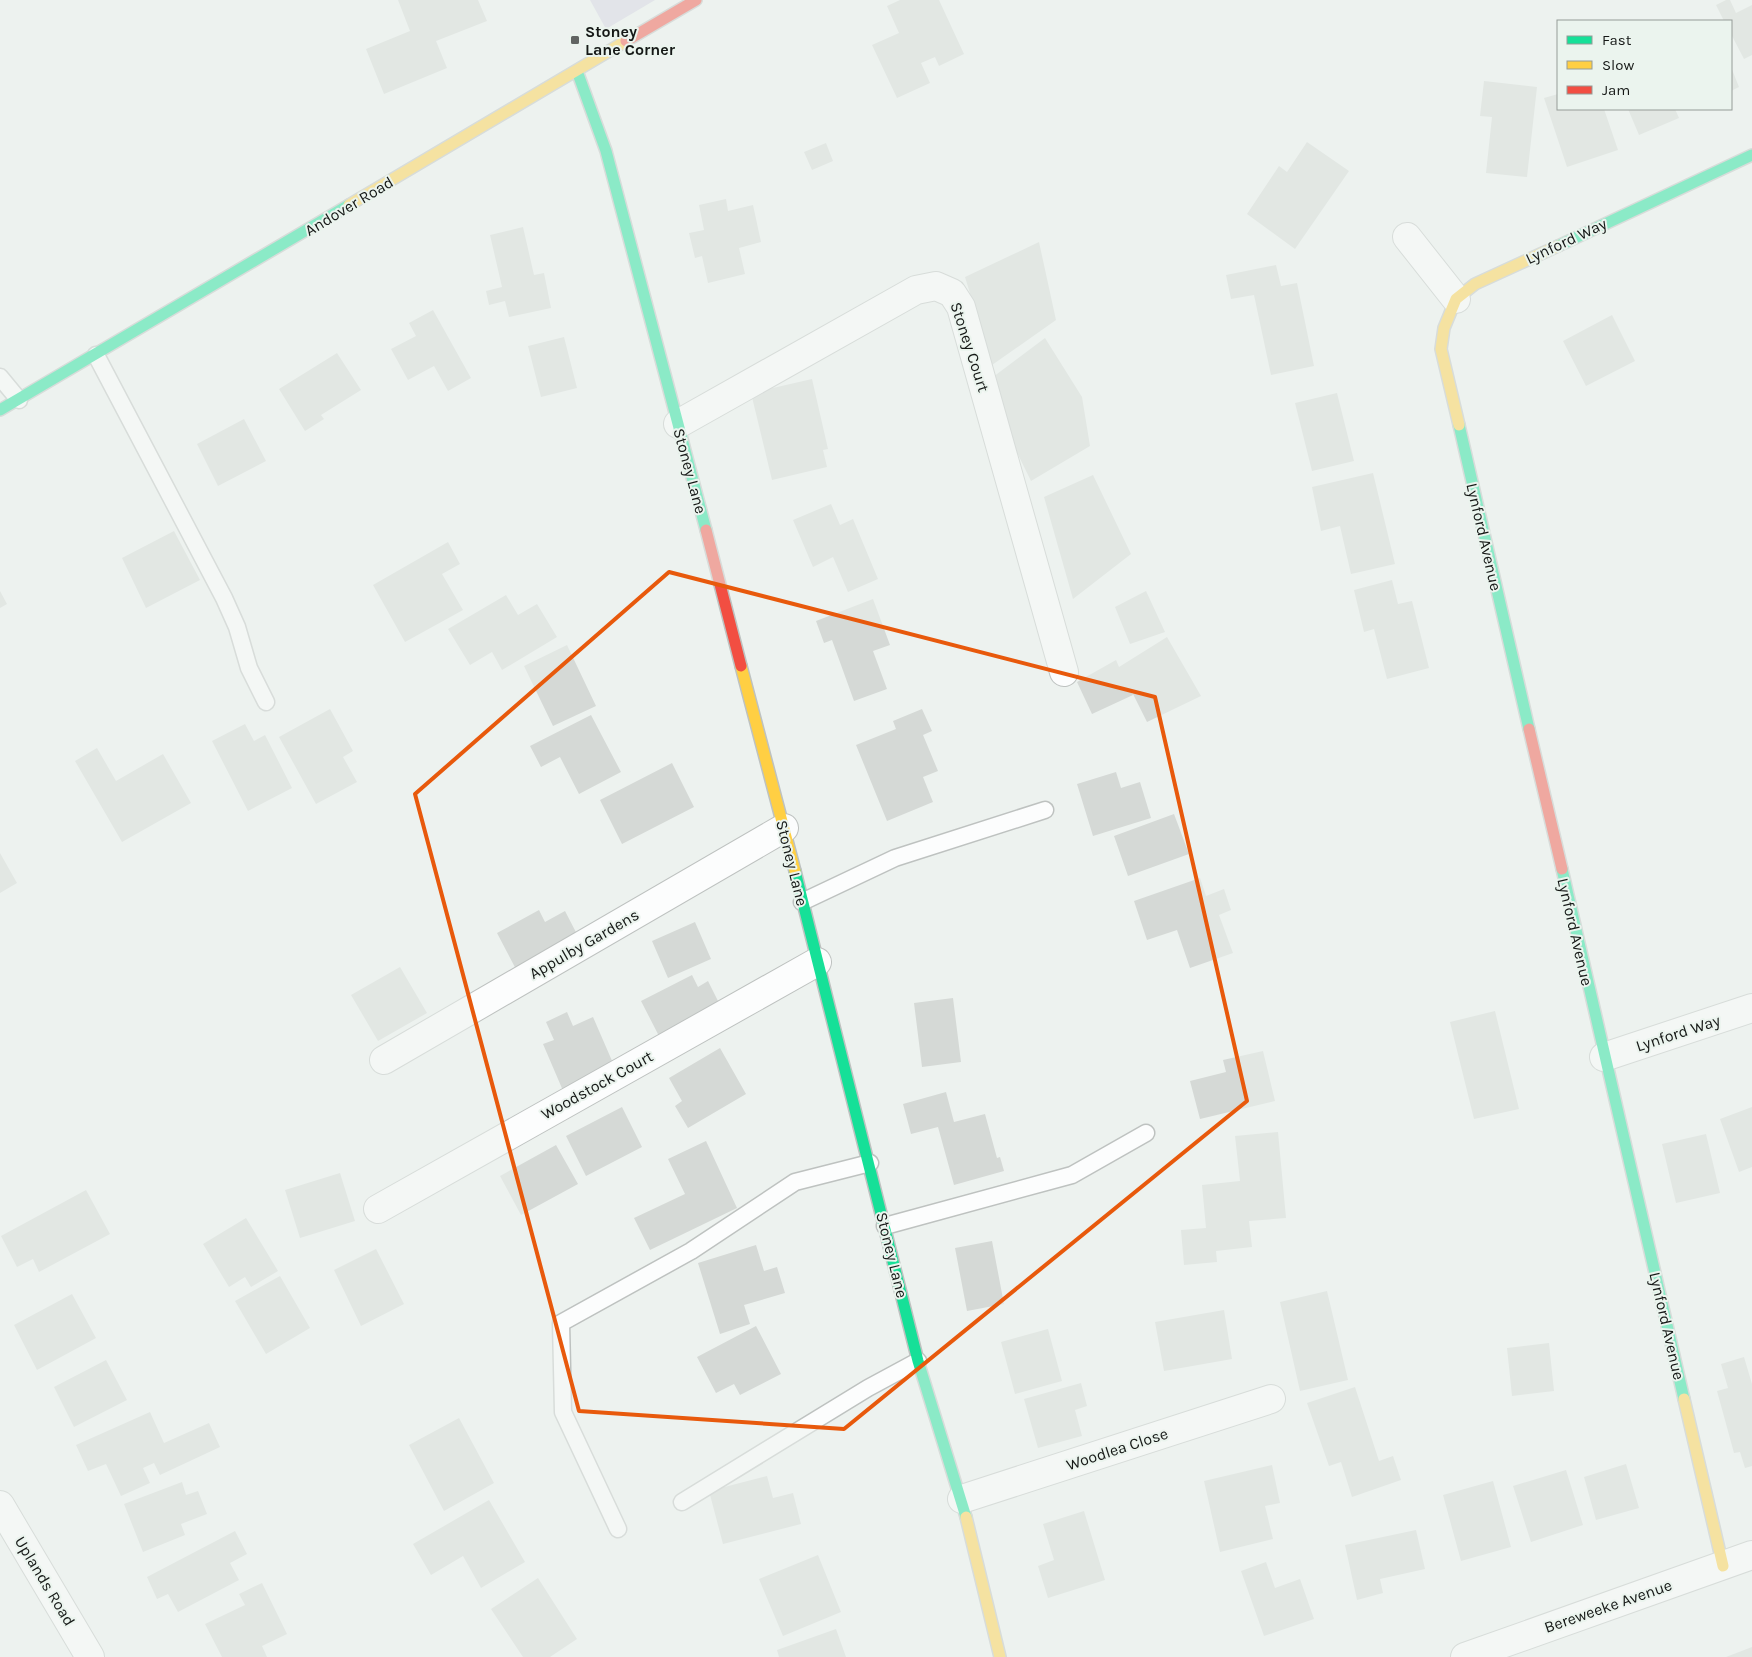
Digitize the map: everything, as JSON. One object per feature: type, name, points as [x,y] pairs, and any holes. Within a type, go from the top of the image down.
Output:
[{"type":"street","name":"Andover Road","points":[[0,410],[696,0]]},
{"type":"street","name":"Stoney Lane","points":[[577,71],[606,151],[784,828],[870,1163],[918,1361],[962,1499],[1000,1657]]},
{"type":"street","name":"Lynford Way","points":[[1456,299],[1475,284],[1752,155]]},
{"type":"street","points":[[1407,237],[1456,299]]},
{"type":"street","name":"Stoney Court","points":[[678,424],[916,290],[936,286],[952,293],[960,307],[977,361],[1064,672]]},
{"type":"street","name":"Lynford Avenue","points":[[1456,299],[1444,328],[1441,349],[1723,1566]]},
{"type":"street","name":"Appulby Gardens","points":[[384,1060],[784,828]]},
{"type":"street","name":"Woodstock Court","points":[[378,1209],[817,962]]},
{"type":"street","name":"Lynford Way","points":[[1604,1057],[1752,1008]]},
{"type":"street","name":"Woodlea Close","points":[[962,1499],[1271,1399]]},
{"type":"street","name":"Uplands Road","points":[[0,1506],[90,1657]]},
{"type":"street","name":"Bereweeke Avenue","points":[[1465,1657],[1515,1648],[1752,1555]]},
{"type":"lane","points":[[96,355],[224,598],[237,627],[249,668],[266,702]]},
{"type":"lane","points":[[0,377],[19,400]]},
{"type":"lane","points":[[802,902],[896,858],[1045,810]]},
{"type":"lane","points":[[885,1226],[1072,1174],[1146,1133]]},
{"type":"lane","points":[[618,1530],[563,1412],[561,1323],[691,1251],[795,1182],[870,1163]]},
{"type":"lane","points":[[682,1502],[868,1388],[918,1361]]},
{"type":"highlighted area","points":[[669,572],[1155,697],[1247,1101],[844,1429],[579,1411],[415,794]]},
{"type":"shaded area","points":[[590,0],[655,0],[606,29]]},
{"type":"building","points":[[398,0],[478,0],[487,21],[436,41],[447,68],[384,94],[366,49],[410,31]]},
{"type":"building","points":[[900,0],[939,0],[964,54],[939,66],[935,57],[921,63],[930,83],[897,98],[872,45],[899,33],[887,6]]},
{"type":"building","points":[[1730,0],[1736,13],[1752,5],[1752,55],[1744,59],[1732,36],[1732,20],[1724,20],[1716,5]]},
{"type":"building","points":[[1732,70],[1739,87],[1732,90]]},
{"type":"building","points":[[1484,81],[1537,87],[1527,177],[1486,173],[1492,117],[1480,116]]},
{"type":"building","points":[[1557,94],[1557,110],[1604,110],[1618,150],[1567,167],[1544,98]]},
{"type":"building","points":[[1628,110],[1675,110],[1679,118],[1639,135]]},
{"type":"building","points":[[1307,142],[1349,171],[1295,249],[1247,214],[1279,166],[1287,172]]},
{"type":"building","points":[[826,143],[833,161],[812,170],[804,152]]},
{"type":"building","points":[[726,199],[728,211],[753,205],[761,242],[739,248],[745,274],[708,283],[702,256],[695,258],[689,233],[704,230],[699,205]]},
{"type":"building","points":[[523,227],[534,275],[544,273],[551,308],[509,317],[505,301],[489,305],[486,291],[502,287],[490,235]]},
{"type":"building","points":[[1039,242],[1056,320],[992,365],[965,277]]},
{"type":"building","points":[[1276,265],[1281,286],[1297,283],[1314,366],[1271,375],[1254,295],[1231,299],[1226,275]]},
{"type":"building","points":[[433,310],[471,378],[448,391],[434,366],[408,380],[391,349],[416,336],[409,323]]},
{"type":"building","points":[[1612,315],[1635,361],[1586,386],[1563,341]]},
{"type":"building","points":[[564,337],[577,388],[541,397],[528,346]]},
{"type":"building","points":[[1045,338],[1082,397],[1090,446],[1031,481],[1003,424],[993,377]]},
{"type":"building","points":[[337,353],[361,390],[321,415],[324,419],[305,431],[279,389]]},
{"type":"building","points":[[812,379],[828,449],[823,450],[827,467],[772,480],[751,393]]},
{"type":"building","points":[[1337,393],[1354,461],[1312,471],[1295,403]]},
{"type":"building","points":[[244,419],[266,461],[218,486],[197,444]]},
{"type":"building","points":[[1373,473],[1395,564],[1351,574],[1340,526],[1321,531],[1312,487]]},
{"type":"building","points":[[1093,475],[1131,554],[1073,599],[1044,497]]},
{"type":"building","points":[[831,504],[840,525],[853,519],[878,579],[848,592],[833,557],[813,567],[793,520]]},
{"type":"building","points":[[174,531],[200,580],[146,608],[122,558]]},
{"type":"building","points":[[448,542],[460,564],[442,574],[463,610],[405,642],[373,585]]},
{"type":"building","points":[[1392,580],[1398,604],[1412,601],[1429,668],[1387,679],[1374,629],[1364,632],[1354,590]]},
{"type":"building","points":[[0,591],[7,604],[0,608]]},
{"type":"building","points":[[1146,591],[1165,632],[1130,644],[1115,607]]},
{"type":"building","points":[[506,595],[518,615],[537,604],[557,637],[502,670],[492,652],[470,665],[448,629]]},
{"type":"building","points":[[873,599],[890,645],[873,651],[887,689],[854,701],[832,640],[824,643],[816,621]]},
{"type":"building","points":[[1167,637],[1201,696],[1147,722],[1129,686],[1133,695],[1092,714],[1077,682],[1116,660],[1119,667]]},
{"type":"building","points":[[567,645],[596,706],[553,726],[524,666]]},
{"type":"building","points":[[330,709],[353,751],[343,757],[357,782],[316,804],[279,737]]},
{"type":"building","points":[[922,709],[932,731],[923,735],[938,771],[923,777],[933,802],[887,821],[856,745],[896,729],[893,721]]},
{"type":"building","points":[[591,715],[621,772],[579,794],[560,757],[541,767],[530,746]]},
{"type":"building","points":[[245,724],[254,741],[265,735],[292,788],[248,811],[212,741]]},
{"type":"building","points":[[97,748],[116,781],[163,754],[191,803],[122,842],[75,761]]},
{"type":"building","points":[[672,763],[694,807],[622,844],[600,800]]},
{"type":"building","points":[[1116,772],[1121,788],[1140,782],[1151,818],[1093,836],[1077,784]]},
{"type":"building","points":[[1174,814],[1189,854],[1128,876],[1114,836]]},
{"type":"building","points":[[0,853],[17,883],[0,893]]},
{"type":"building","points":[[1200,878],[1206,896],[1224,889],[1231,910],[1219,915],[1233,953],[1190,968],[1177,930],[1147,940],[1134,901]]},
{"type":"building","points":[[539,910],[545,922],[565,911],[580,940],[518,973],[497,933]]},
{"type":"building","points":[[695,922],[711,959],[668,978],[652,941]]},
{"type":"building","points":[[400,967],[427,1013],[378,1041],[351,995]]},
{"type":"building","points":[[692,975],[698,987],[708,981],[721,1007],[660,1038],[641,1001]]},
{"type":"building","points":[[953,998],[961,1062],[922,1067],[914,1003]]},
{"type":"building","points":[[1495,1011],[1519,1109],[1474,1119],[1450,1022]]},
{"type":"building","points":[[567,1012],[573,1026],[593,1017],[616,1070],[564,1093],[543,1044],[554,1040],[546,1022]]},
{"type":"building","points":[[720,1048],[746,1094],[688,1128],[675,1106],[682,1101],[669,1078]]},
{"type":"building","points":[[1263,1051],[1275,1101],[1200,1119],[1190,1081],[1226,1072],[1223,1060]]},
{"type":"building","points":[[946,1092],[954,1122],[985,1114],[997,1158],[1000,1157],[1004,1171],[954,1185],[938,1127],[911,1134],[903,1104]]},
{"type":"building","points":[[622,1107],[642,1147],[586,1176],[566,1136]]},
{"type":"building","points":[[1752,1107],[1752,1167],[1739,1172],[1720,1119]]},
{"type":"building","points":[[1278,1132],[1286,1218],[1249,1221],[1252,1247],[1216,1251],[1217,1262],[1184,1265],[1181,1230],[1206,1228],[1202,1185],[1240,1181],[1235,1136]]},
{"type":"building","points":[[1706,1134],[1720,1193],[1676,1203],[1662,1144]]},
{"type":"building","points":[[706,1141],[737,1208],[650,1250],[634,1218],[685,1194],[668,1159]]},
{"type":"building","points":[[556,1145],[578,1184],[521,1215],[500,1176]]},
{"type":"building","points":[[340,1173],[355,1221],[300,1238],[285,1190]]},
{"type":"building","points":[[86,1190],[110,1234],[39,1272],[33,1259],[17,1267],[1,1236]]},
{"type":"building","points":[[246,1218],[278,1271],[251,1287],[245,1277],[229,1287],[203,1244]]},
{"type":"building","points":[[992,1241],[1004,1304],[967,1311],[955,1248]]},
{"type":"building","points":[[756,1245],[764,1271],[777,1267],[785,1293],[744,1305],[750,1324],[720,1334],[698,1263]]},
{"type":"building","points":[[376,1249],[404,1304],[361,1326],[334,1270]]},
{"type":"building","points":[[280,1276],[310,1328],[266,1354],[235,1301]]},
{"type":"building","points":[[1327,1291],[1348,1380],[1300,1391],[1280,1302]]},
{"type":"building","points":[[72,1294],[96,1338],[37,1370],[14,1325]]},
{"type":"building","points":[[1224,1310],[1232,1359],[1164,1371],[1155,1322]]},
{"type":"building","points":[[756,1326],[781,1374],[740,1395],[734,1384],[716,1393],[697,1357]]},
{"type":"building","points":[[1048,1329],[1062,1381],[1015,1394],[1001,1342]]},
{"type":"building","points":[[1549,1343],[1554,1391],[1512,1396],[1507,1348]]},
{"type":"building","points":[[1744,1357],[1752,1384],[1752,1466],[1745,1468],[1740,1452],[1734,1453],[1717,1391],[1728,1388],[1721,1364]]},
{"type":"building","points":[[106,1360],[127,1400],[74,1427],[54,1387]]},
{"type":"building","points":[[1081,1383],[1087,1406],[1075,1410],[1082,1436],[1038,1448],[1024,1399]]},
{"type":"building","points":[[1355,1387],[1379,1461],[1393,1456],[1401,1480],[1352,1497],[1341,1462],[1329,1466],[1307,1403]]},
{"type":"building","points":[[150,1412],[164,1443],[209,1423],[220,1447],[160,1475],[154,1463],[143,1468],[150,1483],[121,1496],[106,1464],[88,1471],[76,1445]]},
{"type":"building","points":[[459,1418],[494,1483],[444,1511],[409,1445]]},
{"type":"building","points":[[1626,1464],[1639,1508],[1596,1520],[1584,1477]]},
{"type":"building","points":[[1272,1465],[1280,1503],[1265,1506],[1273,1539],[1220,1552],[1204,1481]]},
{"type":"building","points":[[1566,1470],[1583,1525],[1531,1542],[1513,1486]]},
{"type":"building","points":[[767,1476],[773,1498],[793,1493],[801,1524],[723,1544],[709,1491]]},
{"type":"building","points":[[1493,1481],[1511,1547],[1461,1561],[1443,1495]]},
{"type":"building","points":[[182,1482],[186,1495],[198,1491],[207,1514],[181,1524],[185,1535],[143,1552],[124,1504]]},
{"type":"building","points":[[489,1500],[525,1562],[481,1588],[463,1556],[431,1575],[413,1544]]},
{"type":"building","points":[[1084,1511],[1105,1580],[1048,1598],[1038,1566],[1054,1560],[1043,1524]]},
{"type":"building","points":[[1416,1530],[1425,1569],[1380,1579],[1383,1593],[1357,1600],[1345,1545]]},
{"type":"building","points":[[235,1531],[247,1554],[230,1563],[239,1580],[178,1612],[168,1594],[157,1599],[147,1577]]},
{"type":"building","points":[[818,1555],[841,1612],[783,1636],[759,1579]]},
{"type":"building","points":[[1266,1562],[1275,1588],[1300,1579],[1314,1619],[1264,1636],[1241,1571]]},
{"type":"building","points":[[538,1578],[577,1639],[550,1657],[523,1657],[491,1609]]},
{"type":"building","points":[[262,1583],[287,1634],[262,1646],[267,1657],[222,1657],[205,1624],[245,1605],[239,1594]]},
{"type":"building","points":[[836,1629],[846,1657],[779,1657],[777,1650]]},
{"type":"building","points":[[1752,1647],[1752,1657],[1726,1657]]},
{"type":"traffic: fast","points":[[577,71],[606,151],[706,530]]},
{"type":"traffic: fast","points":[[1558,246],[1752,155]]},
{"type":"traffic: fast","points":[[0,410],[349,205]]},
{"type":"traffic: fast","points":[[1459,425],[1529,729]]},
{"type":"traffic: fast","points":[[1562,869],[1684,1399]]},
{"type":"traffic: fast","points":[[795,871],[918,1361],[966,1517]]},
{"type":"traffic: slow","points":[[349,205],[626,41]]},
{"type":"traffic: slow","points":[[1459,425],[1441,349],[1444,328],[1456,299],[1475,284],[1558,246]]},
{"type":"traffic: slow","points":[[741,666],[795,871]]},
{"type":"traffic: slow","points":[[1684,1399],[1723,1566]]},
{"type":"traffic: slow","points":[[966,1517],[1000,1657]]},
{"type":"traffic: jam","points":[[626,41],[696,0]]},
{"type":"traffic: jam","points":[[706,530],[741,666]]},
{"type":"traffic: jam","points":[[1529,729],[1562,869]]},
{"type":"place","name":"Stoney Lane Corner","points":[[575,40]]}]
